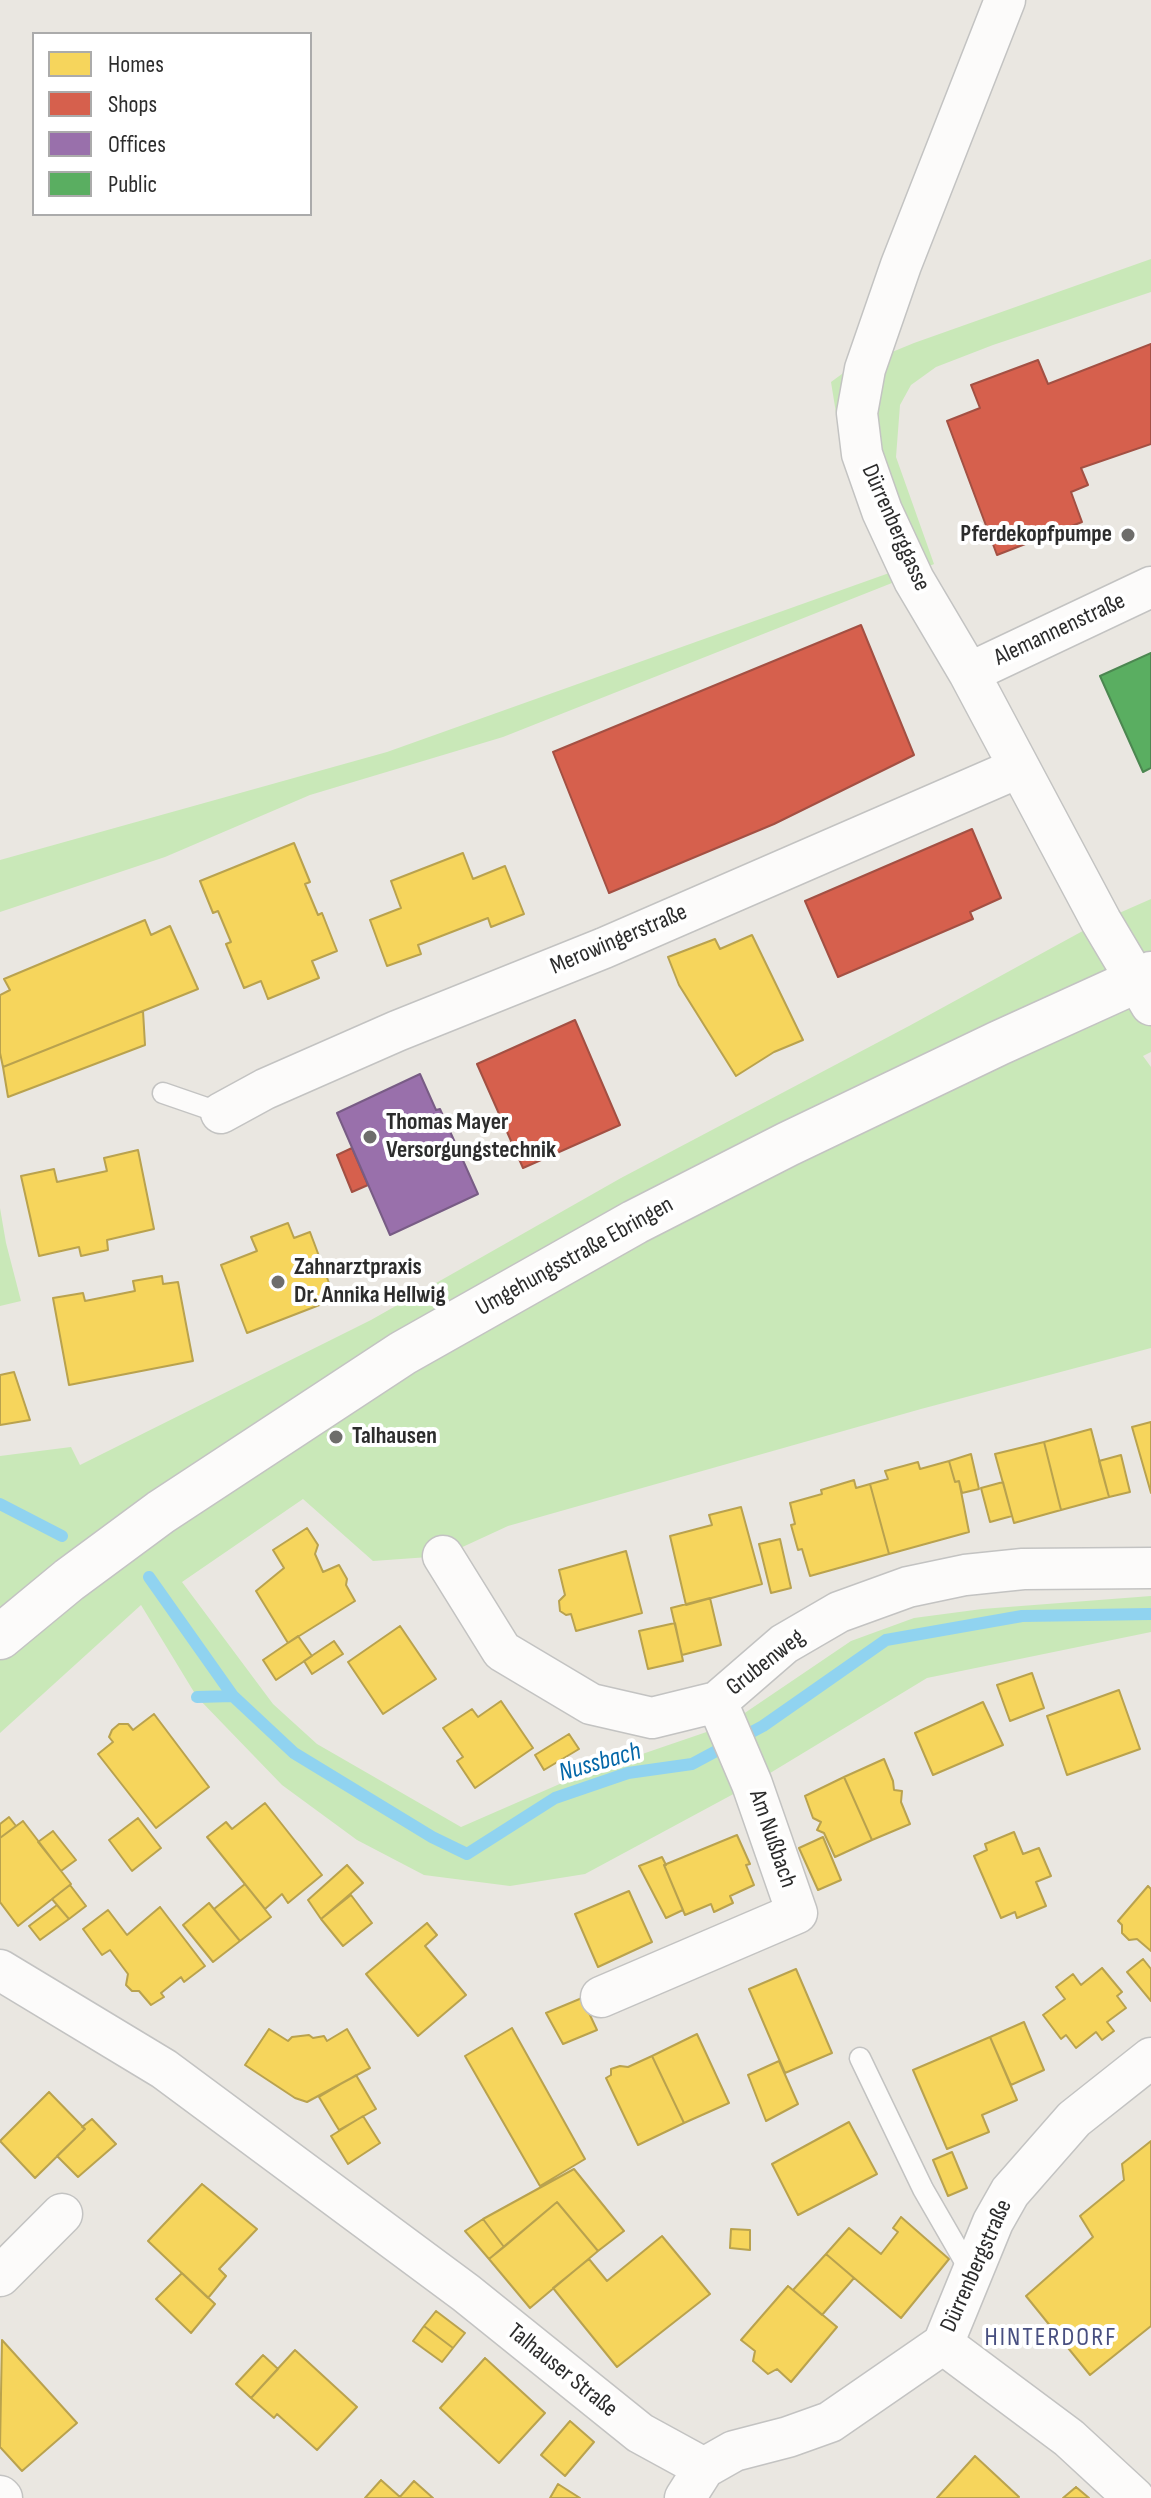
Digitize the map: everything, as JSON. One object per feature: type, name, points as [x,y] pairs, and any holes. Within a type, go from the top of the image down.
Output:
[{"type":"street","name":"Dürrenberggasse","points":[[1005,0],[901,265],[865,369],[857,413],[862,454],[882,511],[914,580],[969,673],[1018,768],[1146,987]]},
{"type":"street","name":"Alemannenstraße","points":[[969,673],[1151,587]]},
{"type":"street","name":"Merowingerstraße","points":[[221,1113],[283,1081],[397,1031],[604,948],[1018,768]]},
{"type":"street","name":"Umgehungsstraße Ebringen","points":[[0,1637],[69,1580],[161,1512],[403,1353],[635,1222],[788,1144],[999,1043],[1146,987]]},
{"type":"street","name":"Grubenweg","points":[[443,1556],[502,1651],[591,1704],[652,1718],[722,1713],[784,1644],[839,1612],[908,1587],[965,1575],[1023,1569],[1151,1568]]},
{"type":"street","name":"Am Nußbach","points":[[601,1997],[797,1913],[752,1784],[722,1713]]},
{"type":"street","name":"Talhauser Straße","points":[[0,1970],[164,2069],[466,2293],[640,2433],[695,2483],[734,2451],[830,2422],[943,2344]]},
{"type":"street","name":"Dürrenbergstraße","points":[[943,2344],[993,2222],[1020,2179],[1074,2119],[1151,2058]]},
{"type":"street","points":[[0,2276],[62,2214]]},
{"type":"street","points":[[943,2344],[1069,2438],[1134,2498]]},
{"type":"lane","points":[[163,1093],[221,1113]]},
{"type":"lane","points":[[860,2058],[923,2189],[973,2275]]},
{"type":"green space","points":[[1151,259],[1151,292],[936,367],[911,385],[900,405],[896,457],[934,564],[503,737],[310,795],[165,857],[0,912],[0,860],[387,752],[892,572],[841,444],[831,382],[846,371],[914,343]]},
{"type":"green space","points":[[1151,899],[1151,1052],[1143,1056],[1151,1067],[1151,1348],[921,1409],[508,1526],[443,1556],[373,1561],[303,1499],[182,1582],[273,1704],[317,1744],[461,1827],[578,1776],[727,1725],[851,1641],[914,1618],[982,1609],[1151,1596],[1151,1632],[927,1678],[752,1784],[585,1874],[510,1886],[424,1875],[357,1840],[282,1785],[197,1697],[141,1605],[0,1733],[0,1456],[71,1447],[80,1465],[371,1320],[621,1178],[1101,921]]},
{"type":"green space","points":[[0,1208],[21,1301],[0,1306]]},
{"type":"building: Homes","points":[[294,843],[310,882],[305,884],[318,915],[322,913],[337,951],[312,961],[319,978],[268,999],[261,981],[244,988],[226,944],[231,942],[218,911],[213,913],[200,881]]},
{"type":"building: Homes","points":[[463,853],[473,879],[505,866],[524,914],[491,927],[488,918],[418,945],[421,954],[387,966],[370,920],[401,908],[391,881]]},
{"type":"building: Homes","points":[[145,920],[151,935],[170,926],[198,989],[3,1067],[0,1053],[0,995],[10,990],[4,979]]},
{"type":"building: Homes","points":[[752,935],[803,1040],[774,1052],[736,1076],[679,985],[668,957],[715,939],[720,949]]},
{"type":"building: Homes","points":[[143,1011],[145,1045],[8,1097],[3,1067]]},
{"type":"building: Homes","points":[[138,1150],[154,1229],[107,1240],[108,1250],[81,1256],[79,1247],[39,1256],[21,1176],[54,1169],[57,1182],[107,1171],[104,1158]]},
{"type":"building: Homes","name":"Zahnarztpraxis Dr. Annika Hellwig","points":[[288,1223],[294,1238],[310,1232],[335,1299],[247,1333],[221,1265],[257,1251],[251,1237]]},
{"type":"building: Homes","points":[[162,1276],[163,1284],[178,1282],[193,1361],[69,1385],[53,1298],[83,1293],[85,1301],[135,1291],[133,1281]]},
{"type":"building: Homes","points":[[14,1372],[30,1420],[0,1425],[0,1375]]},
{"type":"building: Homes","points":[[1151,1422],[1151,1493],[1132,1427]]},
{"type":"building: Homes","points":[[1091,1429],[1109,1497],[1061,1510],[1044,1442]]},
{"type":"building: Homes","points":[[1044,1442],[1061,1510],[1014,1523],[995,1454]]},
{"type":"building: Homes","points":[[971,1454],[979,1489],[962,1493],[949,1461]]},
{"type":"building: Homes","points":[[1121,1455],[1130,1492],[1109,1497],[1099,1461]]},
{"type":"building: Homes","points":[[949,1461],[955,1482],[959,1481],[969,1532],[889,1554],[870,1484],[888,1479],[885,1471],[918,1462],[920,1469]]},
{"type":"building: Homes","points":[[854,1480],[856,1488],[870,1484],[889,1554],[810,1576],[791,1525],[795,1524],[790,1503]]},
{"type":"building: Homes","points":[[1003,1482],[1012,1516],[990,1522],[981,1488]]},
{"type":"building: Homes","points":[[741,1507],[762,1584],[686,1605],[670,1536],[712,1525],[709,1515]]},
{"type":"building: Homes","points":[[307,1528],[318,1545],[315,1554],[323,1572],[339,1565],[355,1601],[288,1643],[256,1591],[284,1568],[273,1550]]},
{"type":"building: Homes","points":[[780,1539],[791,1588],[771,1593],[759,1544]]},
{"type":"building: Homes","points":[[626,1551],[642,1613],[576,1631],[571,1614],[560,1611],[559,1601],[565,1595],[559,1570]]},
{"type":"building: Homes","points":[[710,1598],[721,1645],[682,1655],[671,1608]]},
{"type":"building: Homes","points":[[675,1623],[683,1661],[648,1669],[639,1631]]},
{"type":"building: Homes","points":[[400,1626],[436,1679],[383,1714],[348,1662]]},
{"type":"building: Homes","points":[[298,1636],[312,1656],[276,1680],[263,1660]]},
{"type":"building: Homes","points":[[334,1641],[343,1654],[312,1674],[304,1661]]},
{"type":"building: Homes","points":[[1032,1673],[1044,1708],[1010,1721],[997,1685]]},
{"type":"building: Homes","points":[[1119,1690],[1140,1749],[1067,1775],[1047,1716]]},
{"type":"building: Homes","points":[[501,1701],[533,1748],[475,1788],[457,1761],[463,1757],[443,1728],[472,1709],[478,1717]]},
{"type":"building: Homes","points":[[983,1702],[1003,1745],[933,1775],[915,1733]]},
{"type":"building: Homes","points":[[154,1714],[209,1787],[156,1828],[98,1754],[113,1742],[109,1737],[119,1724],[128,1724],[133,1730]]},
{"type":"building: Homes","points":[[569,1734],[579,1749],[544,1770],[535,1755]]},
{"type":"building: Homes","points":[[884,1759],[894,1790],[902,1791],[901,1802],[910,1824],[872,1840],[844,1777]]},
{"type":"building: Homes","points":[[844,1777],[872,1840],[835,1857],[824,1833],[817,1830],[821,1822],[813,1818],[805,1796]]},
{"type":"building: Homes","points":[[265,1803],[322,1875],[288,1903],[282,1894],[265,1909],[207,1837],[226,1822],[232,1829]]},
{"type":"building: Homes","points":[[9,1817],[16,1826],[0,1838],[0,1824]]},
{"type":"building: Homes","points":[[138,1818],[161,1848],[132,1871],[109,1840]]},
{"type":"building: Homes","points":[[23,1821],[71,1884],[18,1926],[0,1902],[0,1838]]},
{"type":"building: Homes","points":[[53,1831],[76,1860],[61,1871],[38,1842]]},
{"type":"building: Homes","points":[[1014,1832],[1023,1854],[1039,1848],[1051,1876],[1036,1882],[1046,1906],[1017,1918],[1015,1912],[1001,1918],[974,1856],[987,1850],[985,1844]]},
{"type":"building: Homes","points":[[737,1835],[750,1864],[746,1865],[754,1885],[730,1896],[733,1903],[714,1912],[711,1904],[685,1915],[664,1865]]},
{"type":"building: Homes","points":[[823,1837],[841,1880],[818,1890],[799,1848]]},
{"type":"building: Homes","points":[[662,1857],[683,1910],[666,1918],[639,1866]]},
{"type":"building: Homes","points":[[347,1865],[363,1883],[321,1919],[308,1900]]},
{"type":"building: Homes","points":[[245,1884],[271,1917],[240,1941],[214,1909]]},
{"type":"building: Homes","points":[[70,1885],[86,1906],[69,1919],[52,1899]]},
{"type":"building: Homes","points":[[1148,1886],[1151,1889],[1151,1951],[1137,1939],[1129,1940],[1122,1933],[1122,1925],[1118,1921]]},
{"type":"building: Homes","points":[[629,1891],[652,1942],[598,1967],[575,1914]]},
{"type":"building: Homes","points":[[351,1895],[372,1923],[343,1946],[321,1919]]},
{"type":"building: Homes","points":[[209,1903],[240,1941],[213,1962],[183,1925]]},
{"type":"building: Homes","points":[[57,1905],[69,1919],[40,1940],[29,1926]]},
{"type":"building: Homes","points":[[160,1907],[205,1966],[184,1982],[181,1977],[161,1993],[164,1997],[151,2005],[139,1991],[132,1991],[126,1985],[128,1974],[110,1950],[102,1955],[83,1929],[108,1910],[127,1935]]},
{"type":"building: Homes","points":[[427,1923],[437,1935],[425,1946],[466,1995],[418,2036],[366,1974]]},
{"type":"building: Homes","points":[[1143,1959],[1151,1969],[1151,2001],[1127,1972]]},
{"type":"building: Homes","points":[[1102,1968],[1122,1992],[1117,1996],[1126,2008],[1107,2022],[1114,2031],[1102,2040],[1096,2032],[1076,2048],[1066,2035],[1061,2039],[1043,2015],[1065,1999],[1056,1987],[1073,1974],[1081,1985]]},
{"type":"building: Homes","points":[[796,1969],[832,2053],[785,2073],[749,1989]]},
{"type":"building: Homes","points":[[582,1998],[597,2030],[563,2044],[546,2013]]},
{"type":"building: Homes","points":[[1024,2022],[1044,2070],[1011,2085],[990,2037]]},
{"type":"building: Homes","points":[[512,2028],[585,2159],[540,2186],[465,2056]]},
{"type":"building: Homes","points":[[269,2029],[288,2041],[292,2037],[309,2035],[313,2038],[324,2036],[327,2041],[347,2029],[370,2068],[307,2102],[295,2098],[245,2065]]},
{"type":"building: Homes","points":[[697,2034],[729,2103],[684,2123],[652,2056]]},
{"type":"building: Homes","points":[[990,2037],[1017,2100],[982,2115],[989,2132],[947,2149],[913,2070]]},
{"type":"building: Homes","points":[[652,2056],[684,2123],[638,2145],[606,2078],[611,2075],[611,2069],[628,2067]]},
{"type":"building: Homes","points":[[779,2061],[798,2104],[766,2121],[748,2075]]},
{"type":"building: Homes","points":[[356,2075],[376,2109],[339,2130],[319,2097]]},
{"type":"building: Homes","points":[[49,2092],[85,2129],[35,2178],[0,2141]]},
{"type":"building: Homes","points":[[363,2116],[380,2143],[348,2164],[331,2136]]},
{"type":"building: Homes","points":[[92,2119],[116,2144],[78,2177],[57,2156]]},
{"type":"building: Homes","points":[[849,2122],[877,2174],[798,2215],[772,2164]]},
{"type":"building: Homes","points":[[1151,2141],[1151,2326],[1090,2375],[1026,2296],[1093,2237],[1080,2216],[1124,2180],[1122,2164]]},
{"type":"building: Homes","points":[[952,2152],[967,2188],[948,2196],[933,2160]]},
{"type":"building: Homes","points":[[574,2169],[624,2231],[598,2251],[557,2202],[504,2247],[483,2219]]},
{"type":"building: Homes","points":[[202,2184],[257,2229],[219,2269],[226,2276],[208,2298],[148,2241]]},
{"type":"building: Homes","points":[[557,2202],[598,2251],[530,2308],[489,2259]]},
{"type":"building: Homes","points":[[901,2217],[949,2259],[901,2318],[826,2254],[849,2228],[881,2254],[898,2232],[893,2228]]},
{"type":"building: Homes","points":[[483,2219],[504,2247],[489,2259],[465,2231]]},
{"type":"building: Homes","points":[[731,2229],[750,2230],[750,2250],[730,2248]]},
{"type":"building: Homes","points":[[662,2236],[710,2294],[617,2367],[553,2288],[589,2259],[607,2281]]},
{"type":"building: Homes","points":[[826,2254],[854,2278],[822,2315],[793,2290]]},
{"type":"building: Homes","points":[[182,2273],[215,2304],[191,2333],[156,2299]]},
{"type":"building: Homes","points":[[788,2286],[837,2327],[791,2382],[777,2369],[768,2374],[753,2361],[755,2351],[741,2340]]},
{"type":"building: Homes","points":[[436,2311],[465,2333],[453,2348],[424,2326]]},
{"type":"building: Homes","points":[[424,2326],[453,2348],[442,2362],[413,2341]]},
{"type":"building: Homes","points":[[2,2340],[77,2423],[22,2471],[0,2447]]},
{"type":"building: Homes","points":[[295,2350],[357,2407],[317,2450],[277,2414],[274,2418],[251,2398]]},
{"type":"building: Homes","points":[[263,2355],[278,2369],[251,2398],[236,2384]]},
{"type":"building: Homes","points":[[485,2358],[545,2413],[499,2463],[440,2408]]},
{"type":"building: Homes","points":[[570,2421],[594,2442],[565,2476],[541,2455]]},
{"type":"building: Homes","points":[[975,2456],[1019,2497],[937,2498]]},
{"type":"building: Homes","points":[[381,2480],[400,2497],[365,2498]]},
{"type":"building: Homes","points":[[414,2481],[433,2498],[399,2498]]},
{"type":"building: Homes","points":[[558,2484],[580,2498],[550,2498]]},
{"type":"building: Homes","points":[[1076,2487],[1089,2498],[1063,2498]]},
{"type":"building: Shops","points":[[1151,344],[1151,444],[1081,468],[1088,485],[1071,492],[1082,522],[997,555],[947,421],[980,408],[971,385],[1038,360],[1048,384]]},
{"type":"building: Shops","points":[[861,625],[914,755],[774,824],[609,893],[553,752]]},
{"type":"building: Shops","points":[[972,829],[1001,898],[970,912],[973,919],[838,977],[805,901]]},
{"type":"building: Shops","points":[[575,1020],[620,1125],[523,1168],[477,1064]]},
{"type":"building: Shops","points":[[352,1148],[368,1185],[352,1192],[337,1155]]},
{"type":"building: Offices","points":[[420,1074],[436,1110],[440,1109],[478,1194],[390,1235],[337,1113]]},
{"type":"building: Public","points":[[1151,653],[1151,768],[1143,772],[1100,676]]},
{"type":"waterway","name":"Nussbach","points":[[0,1504],[62,1536]]},
{"type":"waterway","name":"Nussbach","points":[[149,1577],[233,1696],[294,1753],[432,1837],[467,1854],[555,1798],[628,1773],[692,1764],[763,1726],[886,1640],[1022,1616],[1151,1614]]},
{"type":"waterway","points":[[197,1697],[233,1696]]},
{"type":"place","name":"Pferdekopfpumpe","points":[[1128,535]]},
{"type":"place","name":"Thomas Mayer Versorgungstechnik","points":[[370,1137]]},
{"type":"place","name":"Zahnarztpraxis Dr. Annika Hellwig","points":[[278,1282]]},
{"type":"place","name":"Talhausen","points":[[336,1437]]},
{"type":"district","name":"HINTERDORF","points":[[1051,2338]]}]
